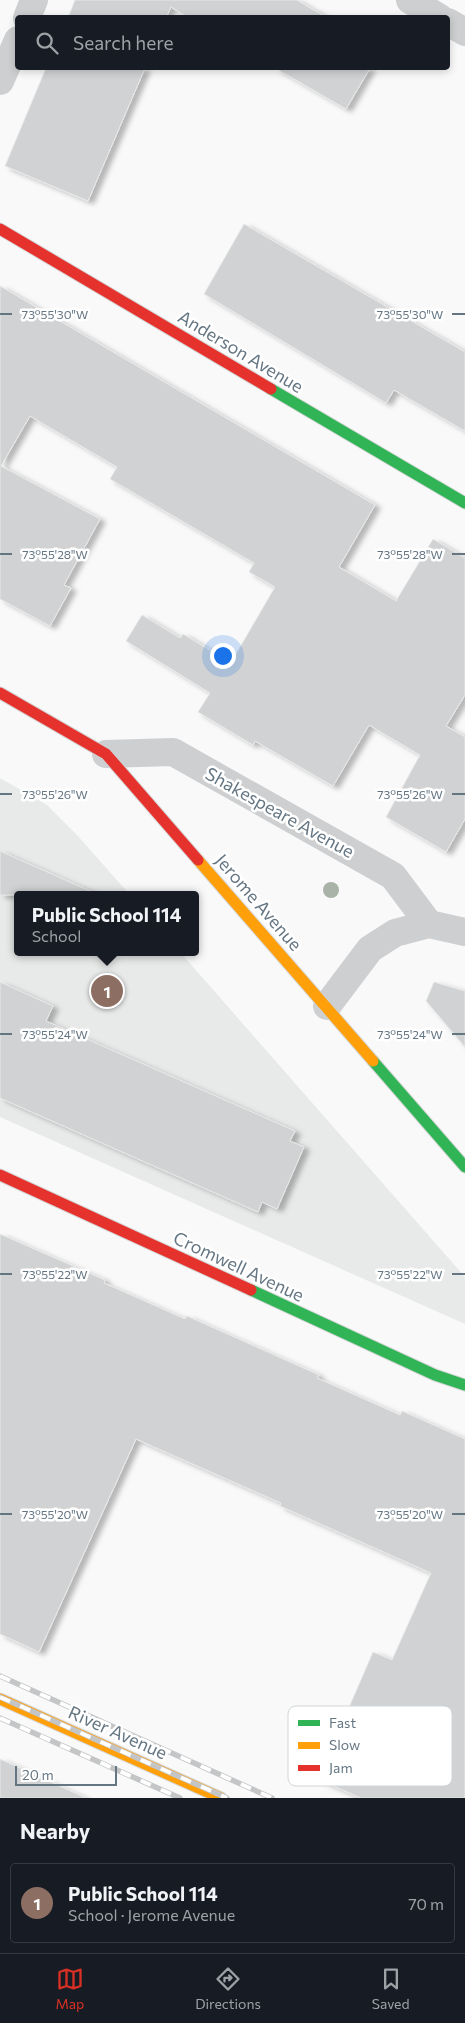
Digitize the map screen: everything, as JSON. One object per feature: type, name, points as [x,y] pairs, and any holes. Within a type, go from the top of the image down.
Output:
[{"type":"street","points":[[28,15],[34,0]]},
{"type":"street","points":[[410,0],[435,15]]},
{"type":"street","points":[[450,23],[465,32]]},
{"type":"street","points":[[0,81],[15,47]]},
{"type":"street","name":"Anderson Avenue","points":[[0,229],[465,503]]},
{"type":"street","name":"Jerome Avenue","points":[[0,693],[106,754],[465,1167]]},
{"type":"street","name":"Shakespeare Avenue","points":[[106,754],[173,752],[393,876],[429,924]]},
{"type":"street","points":[[327,1006],[370,950],[395,933],[429,924],[465,932]]},
{"type":"street","name":"Cromwell Avenue","points":[[0,1175],[435,1375],[465,1385]]},
{"type":"street","name":"River Avenue","points":[[0,1699],[221,1798]]},
{"type":"shaded area","points":[[0,778],[47,805],[77,835],[126,891],[14,891],[14,956],[184,956],[465,1277],[465,1324],[0,1117]]},
{"type":"building","points":[[75,0],[297,0],[322,15],[184,15],[171,7],[167,15],[69,15]]},
{"type":"building","points":[[45,70],[144,70],[88,201],[5,166]]},
{"type":"building","points":[[278,70],[369,70],[346,109]]},
{"type":"building","points":[[244,224],[465,352],[465,431],[394,390],[386,403],[204,294]]},
{"type":"building","points":[[0,286],[375,505],[339,567],[396,601],[433,539],[465,558],[465,695],[446,726],[465,737],[465,819],[446,852],[386,817],[420,755],[369,725],[333,786],[255,741],[253,745],[198,712],[210,693],[126,641],[142,615],[180,638],[183,634],[228,661],[233,653],[236,654],[275,587],[249,572],[254,563],[110,479],[117,467],[30,416],[1,466],[100,519],[64,585],[71,588],[50,626],[0,599]]},
{"type":"building","points":[[0,851],[90,891],[14,891],[14,895],[0,895]]},
{"type":"building","points":[[0,982],[53,1006],[46,1021],[295,1131],[290,1141],[304,1147],[277,1209],[262,1202],[258,1212],[0,1098]]},
{"type":"building","points":[[434,982],[465,991],[465,1047],[426,1001]]},
{"type":"building","points":[[0,1234],[105,1280],[104,1283],[185,1319],[187,1316],[319,1375],[317,1378],[400,1415],[402,1411],[465,1439],[465,1798],[361,1798],[334,1786],[452,1786],[452,1706],[350,1706],[373,1652],[392,1660],[431,1573],[280,1506],[281,1503],[136,1439],[39,1652],[0,1634]]},
{"type":"building","points":[[0,1759],[86,1798],[0,1798]]},
{"type":"railway","points":[[0,1676],[272,1798]]},
{"type":"railway","points":[[0,1697],[227,1798]]},
{"type":"railway","points":[[0,1718],[180,1798]]},
{"type":"traffic: fast","points":[[271,389],[465,503]]},
{"type":"traffic: fast","points":[[373,1061],[465,1167]]},
{"type":"traffic: fast","points":[[251,1290],[435,1375],[465,1385]]},
{"type":"traffic: slow","points":[[198,860],[373,1061]]},
{"type":"traffic: slow","points":[[0,1699],[221,1798]]},
{"type":"traffic: jam","points":[[0,229],[271,389]]},
{"type":"traffic: jam","points":[[0,693],[106,754],[198,860]]},
{"type":"traffic: jam","points":[[0,1175],[251,1290]]},
{"type":"place","name":"Public School 114","points":[[107,991]]}]
